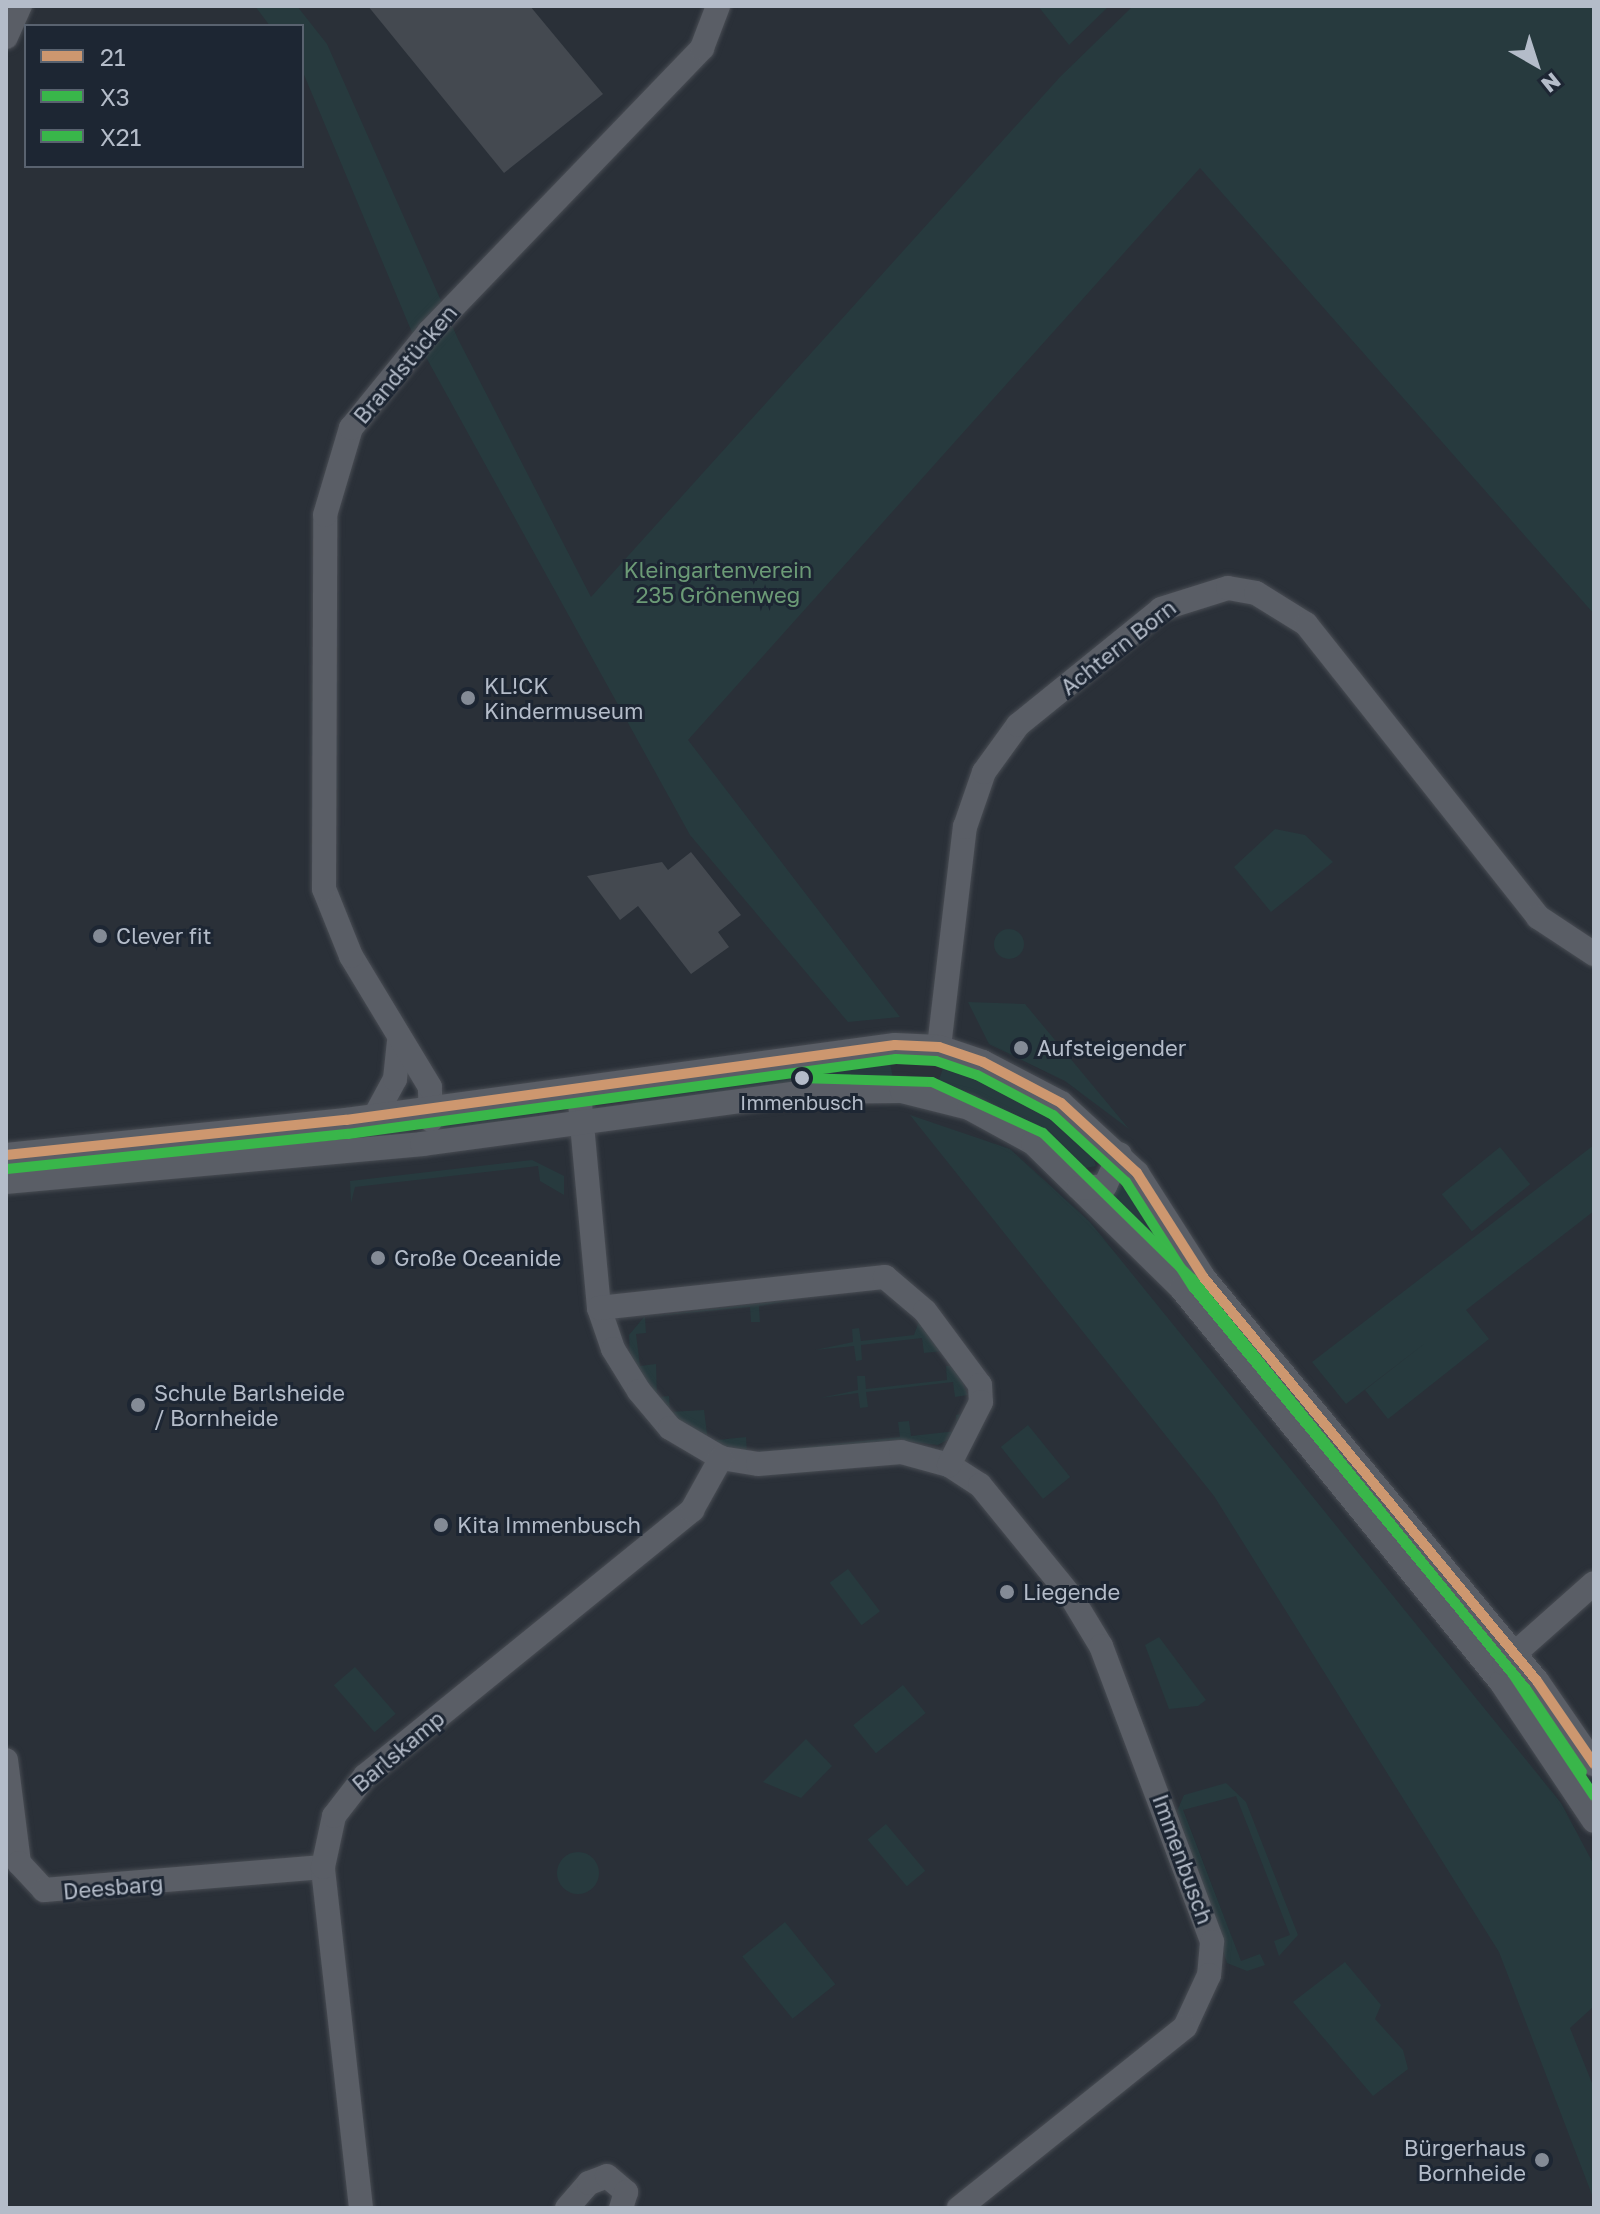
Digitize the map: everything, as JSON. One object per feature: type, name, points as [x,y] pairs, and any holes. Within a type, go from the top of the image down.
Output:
[{"type":"street","points":[[6,37],[20,6]]},
{"type":"street","name":"Brandstücken","points":[[436,1106],[399,1042],[324,889],[325,515],[347,442],[429,332],[702,48],[718,6]]},
{"type":"street","name":"Achtern Born","points":[[939,1047],[965,827],[1000,747],[1161,609],[1228,588],[1256,593],[1306,624],[1538,917],[1594,954]]},
{"type":"street","points":[[375,1116],[395,1079],[399,1042]]},
{"type":"street","points":[[6,1155],[375,1116],[578,1084],[895,1045],[939,1047],[1061,1103],[1120,1154],[1204,1278],[1511,1651],[1594,1764]]},
{"type":"street","name":"Immenbusch","points":[[578,1084],[599,1308],[613,1349],[658,1415],[721,1458],[758,1464],[901,1452],[949,1465],[980,1485],[1072,1598],[1101,1646],[1212,1942],[1209,1975],[1185,2027],[959,2208]]},
{"type":"street","points":[[6,1182],[422,1144],[582,1119],[807,1092],[902,1091],[1002,1123],[1079,1188],[1181,1288],[1497,1677],[1594,1821]]},
{"type":"street","points":[[422,1144],[436,1106]]},
{"type":"street","points":[[1079,1188],[1105,1186],[1120,1154]]},
{"type":"street","points":[[599,1308],[885,1277],[925,1311],[980,1385],[981,1402],[949,1465]]},
{"type":"street","name":"Barlskamp","points":[[361,2208],[323,1867],[334,1816],[354,1787],[692,1510],[721,1458]]},
{"type":"street","points":[[1414,1578],[1511,1651]]},
{"type":"street","points":[[1497,1677],[1511,1651],[1594,1583]]},
{"type":"street","name":"Deesbarg","points":[[6,1760],[19,1863],[44,1890],[323,1867]]},
{"type":"street","points":[[567,2208],[589,2183],[607,2176],[626,2192],[621,2208]]},
{"type":"green space","name":"Kleingartenverein 235 Grönenweg","points":[[255,6],[297,6],[327,44],[458,339],[591,597],[1060,77],[1133,6],[1594,6],[1594,614],[1200,168],[688,740],[900,1017],[848,1022],[690,835],[411,330],[304,75],[304,24],[268,24]]},
{"type":"green space","points":[[1038,6],[1109,6],[1069,45]]},
{"type":"green space","points":[[1275,829],[1305,835],[1333,862],[1271,912],[1234,867]]},
{"type":"green space","points":[[1009,929],[1020,933],[1024,944],[1020,955],[1009,959],[998,955],[994,944],[998,933]]},
{"type":"green space","points":[[968,1002],[1025,1004],[1129,1129],[1065,1081],[989,1044]]},
{"type":"green space","points":[[888,1053],[894,1083],[633,1105],[631,1097]]},
{"type":"green space","points":[[947,1057],[1049,1105],[1088,1143],[1096,1166],[1082,1169],[1016,1116],[935,1091]]},
{"type":"green space","points":[[549,1104],[547,1114],[438,1131],[444,1117]]},
{"type":"green space","points":[[910,1115],[1010,1149],[1090,1222],[1561,1803],[1594,1865],[1594,2006],[1570,2028],[1594,2088],[1594,2200],[1499,1952],[1214,1496]]},
{"type":"green space","points":[[419,1120],[407,1135],[265,1150],[263,1135]]},
{"type":"green space","points":[[242,1139],[243,1152],[6,1169],[6,1156]]},
{"type":"green space","points":[[1594,1145],[1594,1211],[1466,1310],[1489,1339],[1388,1419],[1365,1390],[1428,1341],[1346,1404],[1312,1362]]},
{"type":"green space","points":[[1500,1147],[1530,1184],[1472,1232],[1442,1194]]},
{"type":"green space","points":[[532,1160],[564,1176],[564,1195],[540,1181],[538,1166],[355,1187],[351,1203],[350,1181]]},
{"type":"green space","points":[[1127,1174],[1286,1389],[1275,1397],[1097,1199]]},
{"type":"green space","points":[[805,1298],[759,1306],[760,1322],[751,1322],[750,1307],[645,1317],[646,1333],[636,1334],[640,1366],[656,1364],[657,1397],[630,1358],[629,1335],[644,1317]]},
{"type":"green space","points":[[919,1321],[943,1351],[924,1353],[922,1338],[861,1345],[862,1360],[856,1361],[854,1346],[815,1350],[853,1342],[852,1329],[859,1328],[861,1341],[914,1335]]},
{"type":"green space","points":[[946,1366],[956,1366],[968,1395],[955,1397],[953,1382],[866,1392],[868,1407],[860,1408],[858,1393],[820,1398],[858,1390],[857,1376],[865,1376],[866,1389],[947,1380]]},
{"type":"green space","points":[[669,1396],[670,1412],[704,1410],[708,1441],[669,1414],[657,1397]]},
{"type":"green space","points":[[967,1413],[960,1433],[938,1445],[895,1440],[766,1454],[747,1453],[900,1437],[898,1422],[909,1421],[911,1436],[957,1431],[956,1415]]},
{"type":"green space","points":[[1028,1425],[1070,1477],[1043,1499],[1001,1447]]},
{"type":"green space","points":[[746,1437],[747,1453],[727,1449],[708,1441]]},
{"type":"green space","points":[[848,1569],[880,1611],[862,1625],[830,1583]]},
{"type":"green space","points":[[1159,1637],[1206,1700],[1198,1706],[1169,1709],[1145,1645]]},
{"type":"green space","points":[[355,1667],[396,1714],[375,1732],[334,1685]]},
{"type":"green space","points":[[1518,1680],[1594,1783],[1594,1809],[1514,1684]]},
{"type":"green space","points":[[903,1685],[926,1713],[876,1753],[853,1725]]},
{"type":"green space","points":[[806,1739],[832,1766],[801,1798],[763,1782]]},
{"type":"green space","points":[[1226,1783],[1246,1802],[1298,1935],[1279,1956],[1274,1941],[1290,1935],[1236,1796],[1183,1810],[1241,1961],[1260,1954],[1265,1965],[1247,1971],[1227,1963],[1177,1811],[1184,1795]]},
{"type":"green space","points":[[886,1824],[925,1871],[907,1886],[868,1839]]},
{"type":"green space","points":[[578,1852],[593,1858],[599,1873],[593,1888],[578,1894],[563,1888],[557,1873],[563,1858]]},
{"type":"green space","points":[[785,1922],[835,1984],[793,2019],[742,1957]]},
{"type":"green space","points":[[1345,1962],[1381,2005],[1375,2019],[1403,2050],[1408,2069],[1373,2096],[1293,2002]]},
{"type":"building","points":[[368,6],[530,6],[603,94],[504,173]]},
{"type":"building","points":[[691,852],[741,915],[718,932],[729,947],[691,974],[638,906],[620,920],[587,876],[662,862],[668,870]]},
{"type":"transit line","name":"21","points":[[6,1155],[346,1120],[895,1045],[939,1047],[983,1062],[1061,1103],[1137,1173],[1204,1278],[1537,1681],[1594,1764]]},
{"type":"transit line","name":"X3","points":[[7,1169],[348,1134],[896,1059],[936,1061],[977,1075],[1053,1115],[1126,1182],[1193,1287],[1526,1689],[1582,1772]]},
{"type":"transit line","name":"X21","points":[[798,1078],[932,1082],[1043,1133],[1192,1279],[1512,1673],[1594,1796]]},
{"type":"place","name":"KL!CK Kindermuseum","points":[[468,698]]},
{"type":"place","name":"Clever fit","points":[[100,936]]},
{"type":"place","name":"Aufsteigender","points":[[1021,1048]]},
{"type":"place","name":"Immenbusch","points":[[802,1078]]},
{"type":"place","name":"Große Oceanide","points":[[378,1258]]},
{"type":"place","name":"Schule Barlsheide / Bornheide","points":[[138,1405]]},
{"type":"place","name":"Kita Immenbusch","points":[[441,1525]]},
{"type":"place","name":"Liegende","points":[[1007,1592]]},
{"type":"place","name":"Bürgerhaus Bornheide","points":[[1542,2160]]}]
